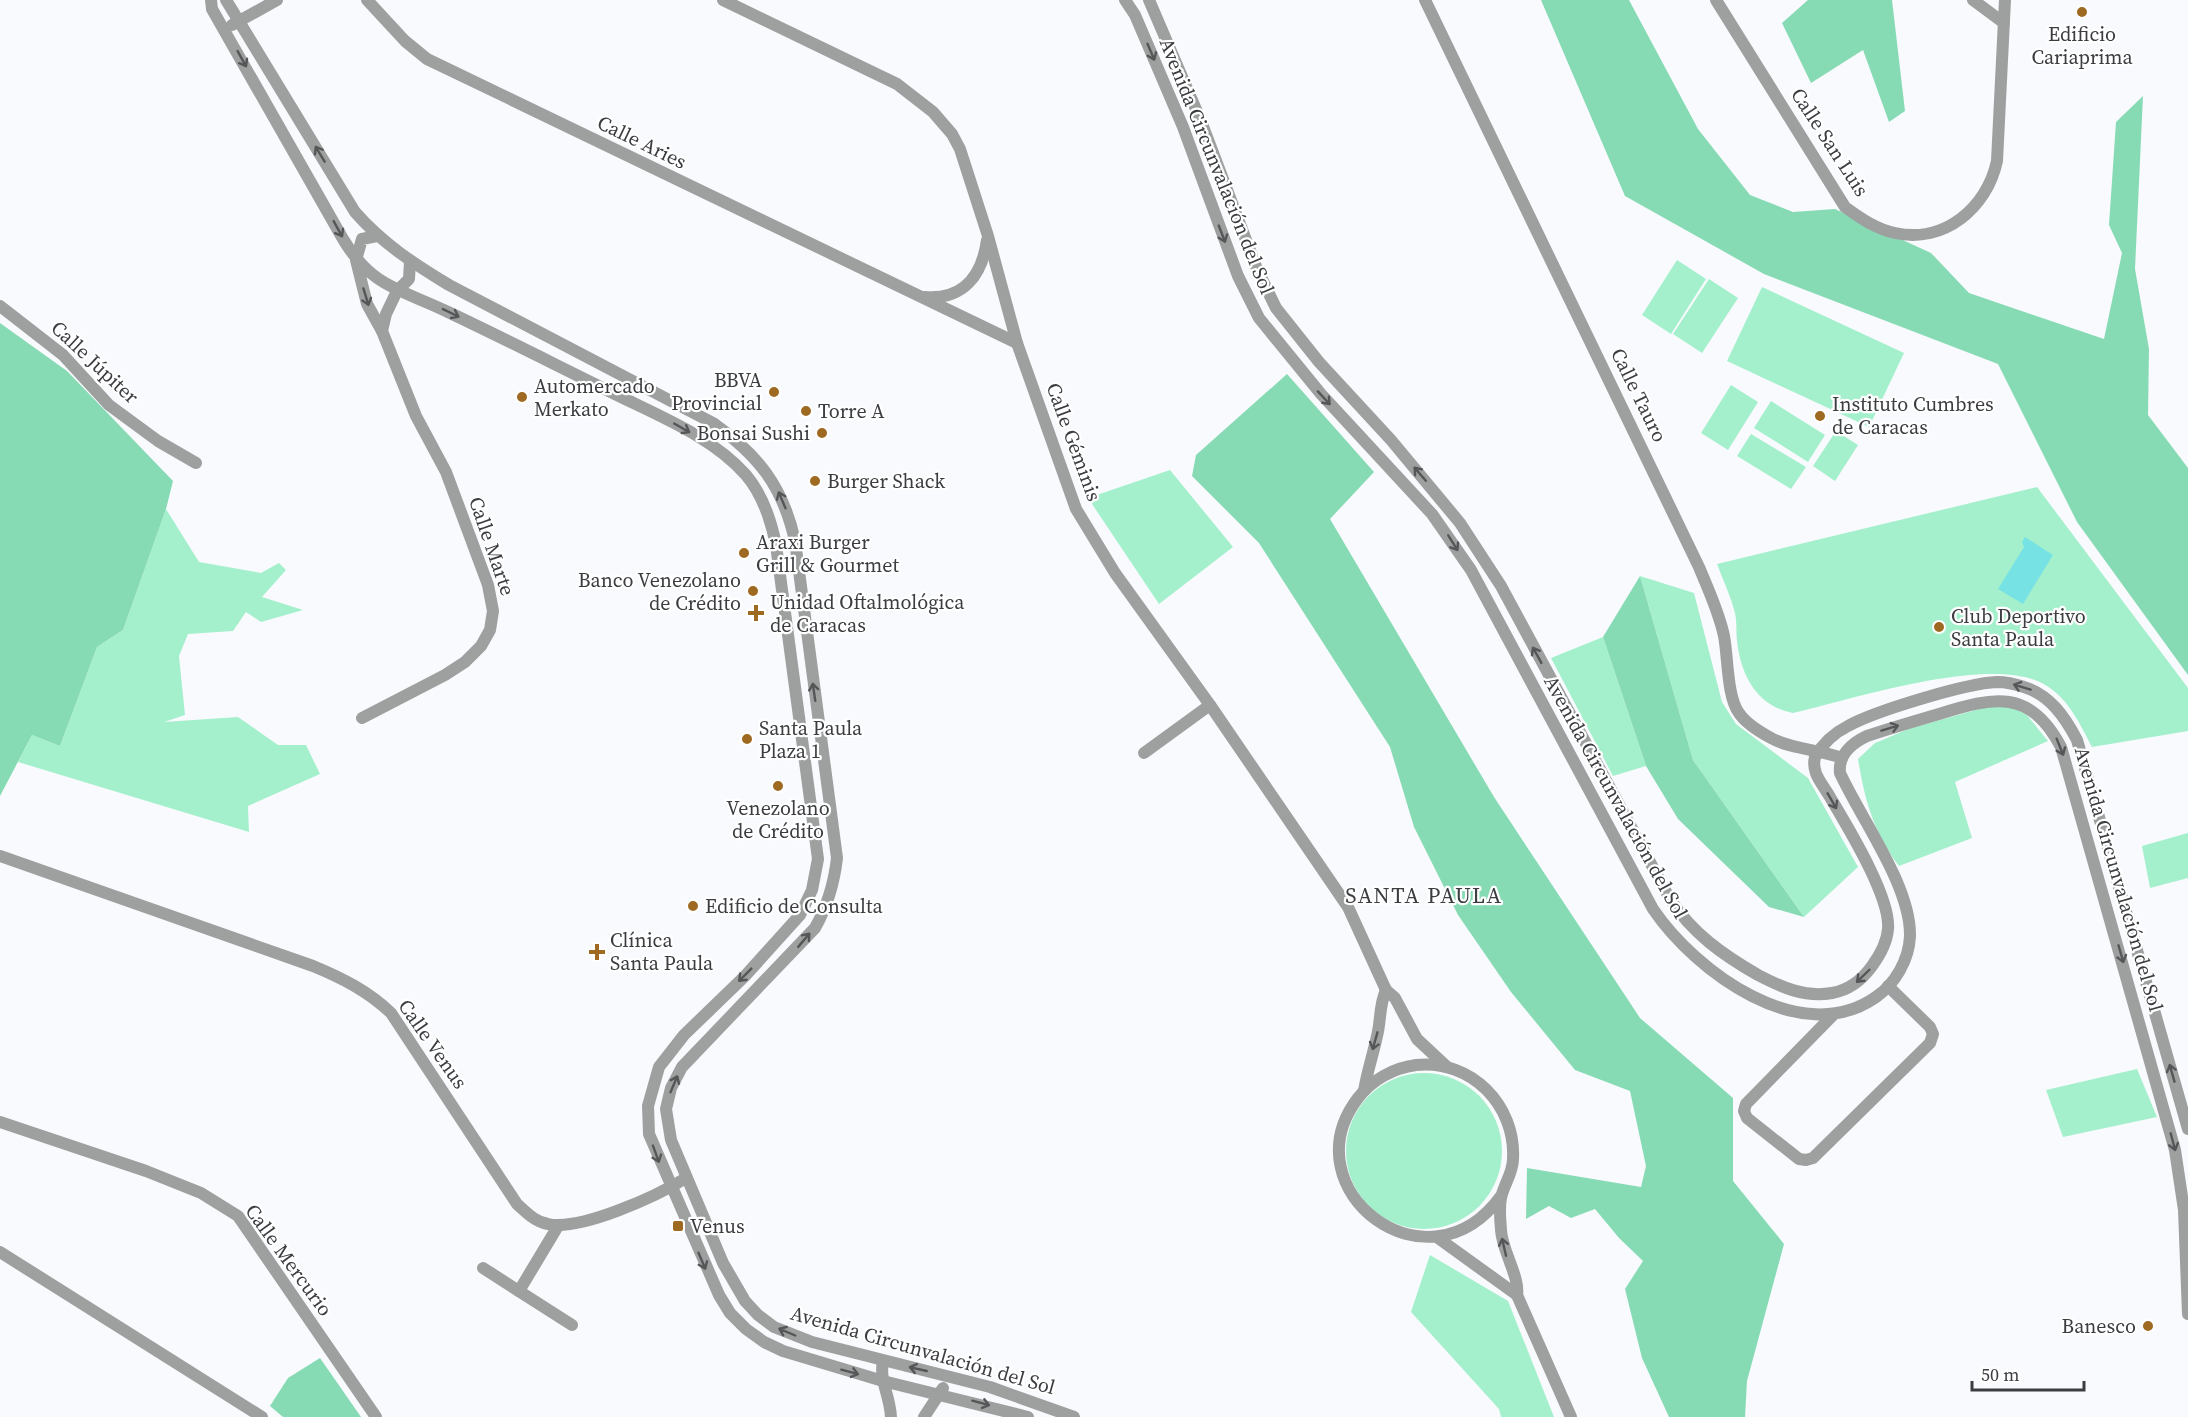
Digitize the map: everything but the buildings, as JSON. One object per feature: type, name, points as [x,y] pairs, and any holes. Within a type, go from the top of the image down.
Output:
[{"type":"street","name":"Avenida Circunvalación del Sol","points":[[1028,1417],[883,1381],[783,1352],[746,1329],[730,1313],[719,1295],[670,1188],[648,1127],[648,1106],[656,1074],[684,1035],[745,976],[800,915],[810,896],[816,875],[818,859],[772,529],[761,498],[746,476],[731,460],[680,427],[449,312],[397,291],[371,274],[356,260],[211,4],[227,0],[355,212],[378,236],[410,261],[449,285],[688,407],[752,453],[776,487],[791,522],[837,858],[834,878],[824,912],[815,928],[757,991],[697,1050],[675,1078],[666,1119],[670,1140],[735,1286],[758,1315],[790,1334],[1030,1400],[1074,1417]]},
{"type":"street","points":[[254,0],[271,4]]},
{"type":"street","name":"Calle Aries","points":[[367,0],[405,41],[427,60],[1017,343]]},
{"type":"street","name":"Calle Géminis","points":[[723,0],[897,84],[918,97],[952,134],[960,149],[988,236],[1017,343],[1076,509],[1115,573],[1210,705],[1348,907],[1386,990],[1395,998],[1417,1039],[1447,1067],[1480,1083],[1493,1095],[1510,1127],[1513,1163],[1502,1196],[1501,1233],[1503,1250],[1518,1287],[1517,1295]]},
{"type":"street","name":"Avenida Circunvalación del Sol","points":[[1125,0],[1135,15],[1183,127],[1238,276],[1253,308],[1272,337],[1304,375],[1446,532],[1471,570],[1508,644],[1665,927],[1677,942],[1712,970],[1777,1008],[1815,1015],[1833,1015],[1865,1005],[1888,986],[1901,969],[1910,936],[1908,919],[1897,885],[1840,773],[1842,758],[1856,741],[1867,736],[1975,703],[1996,700],[2006,700],[2029,708],[2054,733],[2061,747],[2103,889],[2175,1150],[2184,1210],[2188,1314]]},
{"type":"street","name":"Avenida Circunvalación del Sol","points":[[1149,0],[1201,121],[1257,269],[1276,308],[1318,362],[1391,440],[1460,522],[1501,586],[1675,907],[1691,928],[1738,963],[1783,988],[1813,994],[1841,991],[1861,979],[1877,959],[1888,928],[1882,897],[1851,834],[1815,774],[1813,764],[1819,750],[1832,736],[1860,719],[1971,686],[1995,682],[2038,692],[2061,712],[2077,740],[2188,1129]]},
{"type":"street","name":"Calle Tauro","points":[[1425,0],[1699,567],[1723,634],[1732,696],[1737,711],[1751,725],[1773,739],[1795,747],[1819,750],[1842,758]]},
{"type":"street","name":"Calle San Luis","points":[[1716,0],[1845,207],[1876,227],[1907,235],[1923,235],[1953,225],[1975,208],[1992,182],[1997,161],[2005,0]]},
{"type":"street","points":[[1973,0],[2004,23]]},
{"type":"street","points":[[225,28],[271,4]]},
{"type":"street","points":[[356,260],[362,239],[378,236]]},
{"type":"street","name":"Calle Aries","points":[[918,296],[946,297],[966,288],[982,262],[988,236]]},
{"type":"street","name":"Calle Marte","points":[[356,260],[367,304],[382,332],[416,416],[446,472],[488,585],[493,611],[490,630],[481,646],[465,662],[445,675],[362,718]]},
{"type":"street","points":[[382,332],[386,314],[397,291],[409,279],[410,261]]},
{"type":"street","name":"Calle Júpiter","points":[[0,306],[63,355],[109,405],[158,441],[196,463]]},
{"type":"street","points":[[1144,753],[1210,705]]},
{"type":"street","name":"Calle Venus","points":[[0,856],[313,966],[360,988],[391,1013],[517,1204],[532,1217],[545,1224],[558,1226]]},
{"type":"street","points":[[1833,1015],[1746,1104],[1744,1112],[1747,1118],[1799,1159],[1813,1158],[1930,1043],[1934,1034],[1930,1027],[1888,986]]},
{"type":"street","name":"Calle Géminis","points":[[1364,1091],[1368,1062],[1377,1036],[1382,999],[1386,990]]},
{"type":"street","name":"Calle Géminis","points":[[1447,1067],[1409,1066],[1384,1076],[1364,1091],[1349,1113],[1341,1138],[1340,1156],[1349,1190],[1371,1218],[1386,1228],[1420,1238],[1438,1238],[1453,1234],[1481,1220],[1502,1196]]},
{"type":"street","name":"Calle Mercurio","points":[[0,1122],[146,1171],[201,1193],[238,1216],[376,1417]]},
{"type":"street","points":[[519,1290],[558,1226],[598,1217],[670,1188],[686,1178]]},
{"type":"street","name":"Calle Géminis","points":[[1438,1238],[1517,1295],[1571,1417]]},
{"type":"street","points":[[0,1252],[262,1417]]},
{"type":"street","points":[[483,1268],[572,1325]]},
{"type":"street","points":[[883,1361],[880,1375],[890,1398],[891,1417]]},
{"type":"street","points":[[924,1417],[941,1394],[946,1376]]},
{"type":"green space","points":[[1541,0],[1629,0],[1698,129],[1750,195],[1793,212],[1835,209],[1931,253],[1969,293],[2104,339],[2122,253],[2109,225],[2116,122],[2143,96],[2135,269],[2149,349],[2148,415],[2188,468],[2188,675],[2077,522],[1998,364],[1764,274],[1625,196]]},
{"type":"green space","points":[[1808,0],[1892,0],[1905,111],[1889,122],[1863,50],[1811,83],[1782,23]]},
{"type":"green space","points":[[1677,260],[1706,279],[1671,334],[1642,315]]},
{"type":"green space","points":[[1709,279],[1738,298],[1702,353],[1673,334]]},
{"type":"green space","points":[[1762,287],[1904,353],[1869,427],[1727,361]]},
{"type":"green space","points":[[0,323],[67,371],[173,481],[166,509],[123,630],[97,647],[60,746],[32,735],[0,796]]},
{"type":"green space","points":[[1287,374],[1374,472],[1330,519],[1494,797],[1640,1018],[1733,1098],[1733,1181],[1784,1244],[1747,1381],[1745,1417],[1669,1417],[1642,1358],[1625,1289],[1643,1261],[1619,1238],[1595,1209],[1571,1218],[1549,1206],[1526,1219],[1527,1168],[1641,1187],[1646,1166],[1630,1091],[1575,1070],[1511,992],[1458,915],[1414,827],[1390,747],[1259,543],[1192,476],[1196,455]]},
{"type":"green space","points":[[1731,385],[1758,402],[1728,450],[1701,433]]},
{"type":"green space","points":[[1771,401],[1825,435],[1808,462],[1754,428]]},
{"type":"green space","points":[[1836,431],[1858,445],[1835,481],[1813,466]]},
{"type":"green space","points":[[1751,434],[1806,467],[1791,489],[1737,456]]},
{"type":"green space","points":[[1170,470],[1233,547],[1159,604],[1088,498]]},
{"type":"green space","name":"Club Deportivo Santa Paula","points":[[2037,487],[2188,688],[2188,731],[2092,747],[2062,698],[2047,686],[2024,677],[1994,674],[1959,676],[1922,682],[1793,713],[1770,704],[1753,688],[1742,666],[1735,613],[1717,564]]},
{"type":"green space","points":[[166,509],[199,562],[261,573],[279,563],[286,570],[262,597],[303,610],[261,622],[246,612],[233,631],[188,634],[179,656],[185,715],[164,722],[238,717],[278,745],[306,745],[320,774],[248,806],[249,832],[18,762],[32,735],[60,746],[97,647],[123,630]]},
{"type":"green space","points":[[1640,576],[1694,593],[1722,702],[1736,724],[1808,778],[1858,867],[1804,917],[1693,760]]},
{"type":"green space","points":[[1640,576],[1693,760],[1804,917],[1769,907],[1678,819],[1646,766],[1603,637]]},
{"type":"green space","points":[[1603,637],[1646,766],[1613,776],[1551,658]]},
{"type":"green space","points":[[2001,703],[2026,714],[2048,741],[1955,782],[1972,838],[1899,866],[1876,828],[1871,815],[1858,759],[1875,743],[1911,728]]},
{"type":"green space","points":[[2188,833],[2188,878],[2150,888],[2142,846]]},
{"type":"green space","points":[[2137,1069],[2157,1117],[2063,1137],[2046,1090]]},
{"type":"green space","points":[[1424,1073],[1439,1074],[1454,1079],[1468,1086],[1479,1096],[1489,1107],[1496,1121],[1501,1136],[1501,1166],[1496,1181],[1489,1195],[1479,1206],[1468,1216],[1454,1223],[1439,1228],[1424,1229],[1409,1228],[1394,1223],[1380,1216],[1369,1206],[1359,1195],[1352,1181],[1347,1166],[1346,1151],[1347,1136],[1352,1121],[1359,1107],[1369,1096],[1380,1086],[1394,1079],[1409,1074]]},
{"type":"green space","points":[[1430,1255],[1508,1301],[1554,1417],[1501,1417],[1499,1409],[1411,1312]]},
{"type":"green space","points":[[320,1358],[361,1417],[283,1417],[270,1406],[288,1378]]},
{"type":"water","points":[[2025,537],[2053,555],[2023,604],[1998,589],[2024,547],[2022,542]]},
{"type":"place","name":"Edificio Cariaprima","points":[[2082,12]]},
{"type":"place","name":"BBVA Provincial","points":[[774,392]]},
{"type":"place","name":"Automercado Merkato","points":[[522,397]]},
{"type":"place","name":"Torre A","points":[[806,411]]},
{"type":"place","name":"Instituto Cumbres de Caracas","points":[[1820,416]]},
{"type":"place","name":"Bonsai Sushi","points":[[822,433]]},
{"type":"place","name":"Burger Shack","points":[[815,481]]},
{"type":"place","name":"Araxi Burger Grill & Gourmet","points":[[744,553]]},
{"type":"place","name":"Banco Venezolano de Crédito","points":[[753,591]]},
{"type":"place","name":"Unidad Oftalmológica de Caracas","points":[[756,613]]},
{"type":"place","name":"Club Deportivo Santa Paula","points":[[1939,627]]},
{"type":"place","name":"Santa Paula Plaza 1","points":[[747,739]]},
{"type":"place","name":"Venezolano de Crédito","points":[[778,786]]},
{"type":"place","name":"Edificio de Consulta","points":[[693,906]]},
{"type":"place","name":"Clínica Santa Paula","points":[[597,952]]},
{"type":"place","name":"Venus","points":[[678,1226]]},
{"type":"place","name":"Banesco","points":[[2148,1326]]},
{"type":"district","name":"SANTA PAULA","points":[[1424,895]]}]
